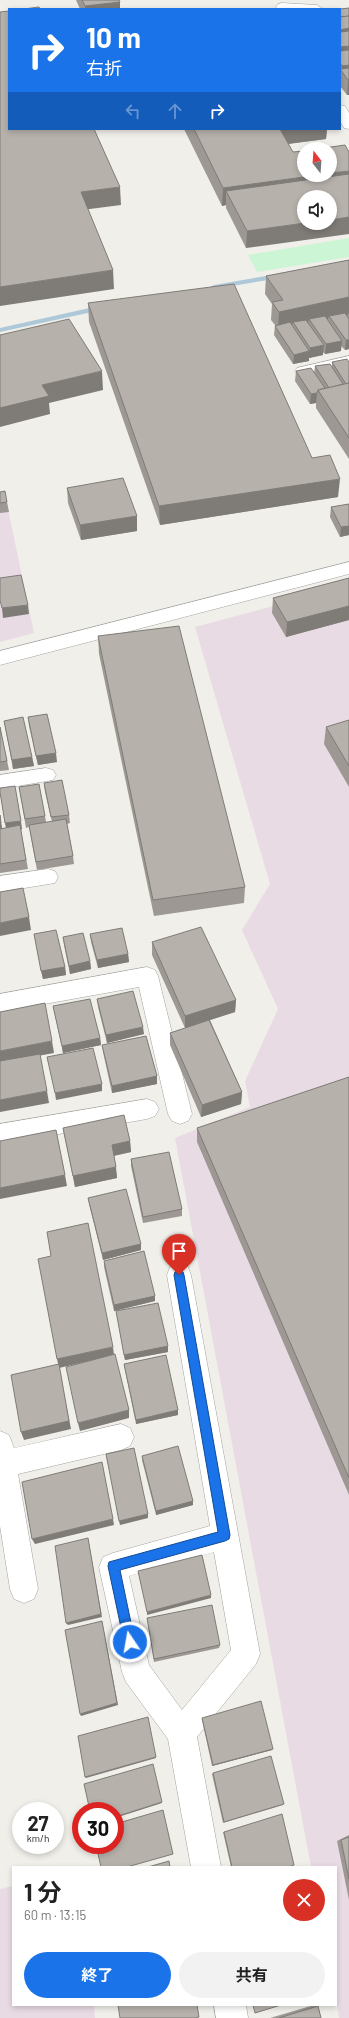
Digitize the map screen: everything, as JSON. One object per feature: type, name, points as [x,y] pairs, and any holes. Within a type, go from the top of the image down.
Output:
[{"type":"street","points":[[281,6],[305,8]]},
{"type":"street","points":[[341,111],[349,125]]},
{"type":"street","points":[[303,371],[349,361]]},
{"type":"street","points":[[0,658],[349,568]]},
{"type":"street","points":[[0,782],[46,775]]},
{"type":"street","points":[[0,884],[48,877]]},
{"type":"street","points":[[0,1003],[147,976],[180,1114]]},
{"type":"street","points":[[0,1134],[147,1109]]},
{"type":"street","points":[[179,1275],[246,1654],[182,1733]]},
{"type":"street","points":[[24,1589],[2,1454],[121,1437]]},
{"type":"street","points":[[206,1866],[182,1733],[136,1672],[113,1566],[225,1535]]},
{"type":"street","points":[[230,2006],[232,2018]]},
{"type":"shaded area","points":[[5,495],[34,633],[0,642],[0,496]]},
{"type":"shaded area","points":[[349,586],[349,2018],[339,2018],[337,2005],[337,1866],[311,1866],[175,1138],[250,1107],[245,1081],[278,1009],[242,930],[270,884],[195,627]]},
{"type":"shaded area","points":[[12,1886],[12,2006],[94,2006],[95,2018],[0,2018],[0,1889]]},
{"type":"green space","points":[[349,238],[349,257],[257,272],[248,255]]},
{"type":"building","points":[[82,0],[119,0],[120,2],[85,6]]},
{"type":"building","points":[[349,8],[349,16],[341,17],[341,9]]},
{"type":"building","points":[[8,11],[8,130],[94,130],[120,187],[81,192],[113,270],[0,287],[0,12]]},
{"type":"building","points":[[349,16],[349,28],[341,30],[341,17]]},
{"type":"building","points":[[349,31],[349,46],[341,47],[341,32]]},
{"type":"building","points":[[349,50],[349,65],[342,66],[341,64],[341,51]]},
{"type":"building","points":[[349,68],[349,80],[341,70],[341,69]]},
{"type":"building","points":[[194,130],[281,130],[293,152],[297,152],[297,178],[223,188]]},
{"type":"building","points":[[345,145],[349,152],[349,171],[337,172],[337,146]]},
{"type":"building","points":[[349,174],[349,217],[337,219],[337,190],[297,190],[297,224],[247,231],[226,191],[297,181],[337,182],[337,176]]},
{"type":"building","points":[[349,260],[349,297],[279,312],[272,302],[283,300],[266,276]]},
{"type":"building","points":[[234,284],[312,458],[330,455],[340,479],[159,506],[88,303]]},
{"type":"building","points":[[345,313],[349,319],[349,340],[346,340],[329,316]]},
{"type":"building","points":[[325,316],[342,341],[326,344],[309,319]]},
{"type":"building","points":[[69,319],[102,371],[42,385],[49,396],[0,408],[0,335]]},
{"type":"building","points":[[306,320],[324,345],[310,348],[293,322]]},
{"type":"building","points":[[290,322],[309,351],[294,355],[275,326]]},
{"type":"building","points":[[347,359],[349,362],[349,383],[346,384],[332,362]]},
{"type":"building","points":[[330,364],[343,384],[329,388],[315,366]]},
{"type":"building","points":[[311,368],[325,388],[318,390],[317,393],[311,394],[296,371]]},
{"type":"building","points":[[349,383],[349,438],[318,390]]},
{"type":"building","points":[[123,478],[137,516],[80,525],[67,488]]},
{"type":"building","points":[[5,491],[7,502],[0,503],[0,492]]},
{"type":"building","points":[[349,504],[349,526],[341,527],[331,507]]},
{"type":"building","points":[[21,575],[28,605],[2,608],[0,600],[0,578]]},
{"type":"building","points":[[349,578],[349,606],[287,622],[273,598]]},
{"type":"building","points":[[179,626],[245,887],[153,900],[98,636]]},
{"type":"building","points":[[47,714],[56,753],[36,756],[28,717]]},
{"type":"building","points":[[23,717],[32,757],[12,760],[4,721]]},
{"type":"building","points":[[349,720],[349,766],[326,727]]},
{"type":"building","points":[[0,727],[7,761],[0,762]]},
{"type":"building","points":[[62,780],[69,815],[51,817],[44,783]]},
{"type":"building","points":[[39,784],[45,816],[25,819],[19,787]]},
{"type":"building","points":[[15,786],[21,821],[5,823],[0,788]]},
{"type":"building","points":[[66,819],[73,856],[36,862],[29,825]]},
{"type":"building","points":[[20,825],[26,860],[0,864],[0,829]]},
{"type":"building","points":[[23,888],[29,917],[0,923],[0,892]]},
{"type":"building","points":[[201,927],[236,1000],[185,1016],[152,942]]},
{"type":"building","points":[[122,928],[128,954],[97,960],[90,934]]},
{"type":"building","points":[[56,930],[65,967],[41,971],[34,934]]},
{"type":"building","points":[[83,933],[90,961],[69,966],[63,937]]},
{"type":"building","points":[[133,991],[143,1027],[106,1035],[97,999]]},
{"type":"building","points":[[90,999],[100,1038],[62,1046],[53,1006]]},
{"type":"building","points":[[45,1003],[52,1041],[0,1051],[0,1012]]},
{"type":"building","points":[[209,1020],[242,1092],[202,1105],[170,1033]]},
{"type":"building","points":[[146,1036],[157,1076],[112,1086],[102,1045]]},
{"type":"building","points":[[93,1048],[102,1084],[55,1093],[47,1057]]},
{"type":"building","points":[[40,1054],[47,1091],[0,1100],[0,1061]]},
{"type":"building","points":[[349,1077],[349,1478],[197,1128]]},
{"type":"building","points":[[124,1115],[130,1141],[112,1145],[116,1167],[73,1176],[63,1128]]},
{"type":"building","points":[[56,1130],[65,1175],[0,1188],[0,1141]]},
{"type":"building","points":[[169,1152],[182,1209],[143,1217],[131,1159]]},
{"type":"building","points":[[126,1189],[141,1244],[102,1253],[88,1198]]},
{"type":"building","points":[[88,1223],[113,1347],[57,1359],[38,1259],[51,1256],[47,1232]]},
{"type":"building","points":[[144,1251],[155,1296],[114,1305],[104,1261]]},
{"type":"building","points":[[158,1303],[168,1346],[124,1355],[116,1311]]},
{"type":"building","points":[[115,1354],[129,1410],[78,1423],[66,1367]]},
{"type":"building","points":[[166,1355],[178,1410],[136,1420],[124,1364]]},
{"type":"building","points":[[59,1364],[69,1421],[21,1432],[11,1375]]},
{"type":"building","points":[[178,1446],[193,1501],[156,1511],[142,1456]]},
{"type":"building","points":[[134,1448],[148,1514],[119,1521],[106,1454]]},
{"type":"building","points":[[102,1462],[113,1519],[32,1539],[22,1482]]},
{"type":"building","points":[[88,1538],[101,1614],[66,1623],[55,1546]]},
{"type":"building","points":[[202,1555],[211,1595],[147,1612],[138,1571]]},
{"type":"building","points":[[212,1605],[220,1645],[154,1659],[147,1618]]},
{"type":"building","points":[[102,1621],[117,1703],[80,1714],[65,1630]]},
{"type":"building","points":[[261,1701],[273,1749],[213,1765],[202,1718]]},
{"type":"building","points":[[148,1717],[156,1757],[85,1777],[78,1736]]},
{"type":"building","points":[[271,1756],[284,1804],[224,1822],[213,1773]]},
{"type":"building","points":[[153,1764],[162,1802],[124,1814],[124,1802],[88,1802],[84,1784]]},
{"type":"building","points":[[163,1810],[173,1854],[131,1866],[101,1866],[98,1854],[124,1854],[124,1821]]},
{"type":"building","points":[[282,1814],[294,1865],[232,1866],[224,1832]]},
{"type":"building","points":[[349,1837],[349,1879],[341,1840]]},
{"type":"building","points":[[169,1861],[170,1866],[152,1866]]},
{"type":"building","points":[[118,2006],[197,2006],[199,2017],[195,2018],[120,2018]]},
{"type":"building","points":[[253,2006],[278,2006],[255,2013]]},
{"type":"building","points":[[318,2006],[321,2018],[279,2018]]},
{"type":"waterway","points":[[214,287],[283,275]]},
{"type":"waterway","points":[[0,330],[103,307]]},
{"type":"route","points":[[130,1642],[113,1566],[225,1535],[179,1275]]}]
